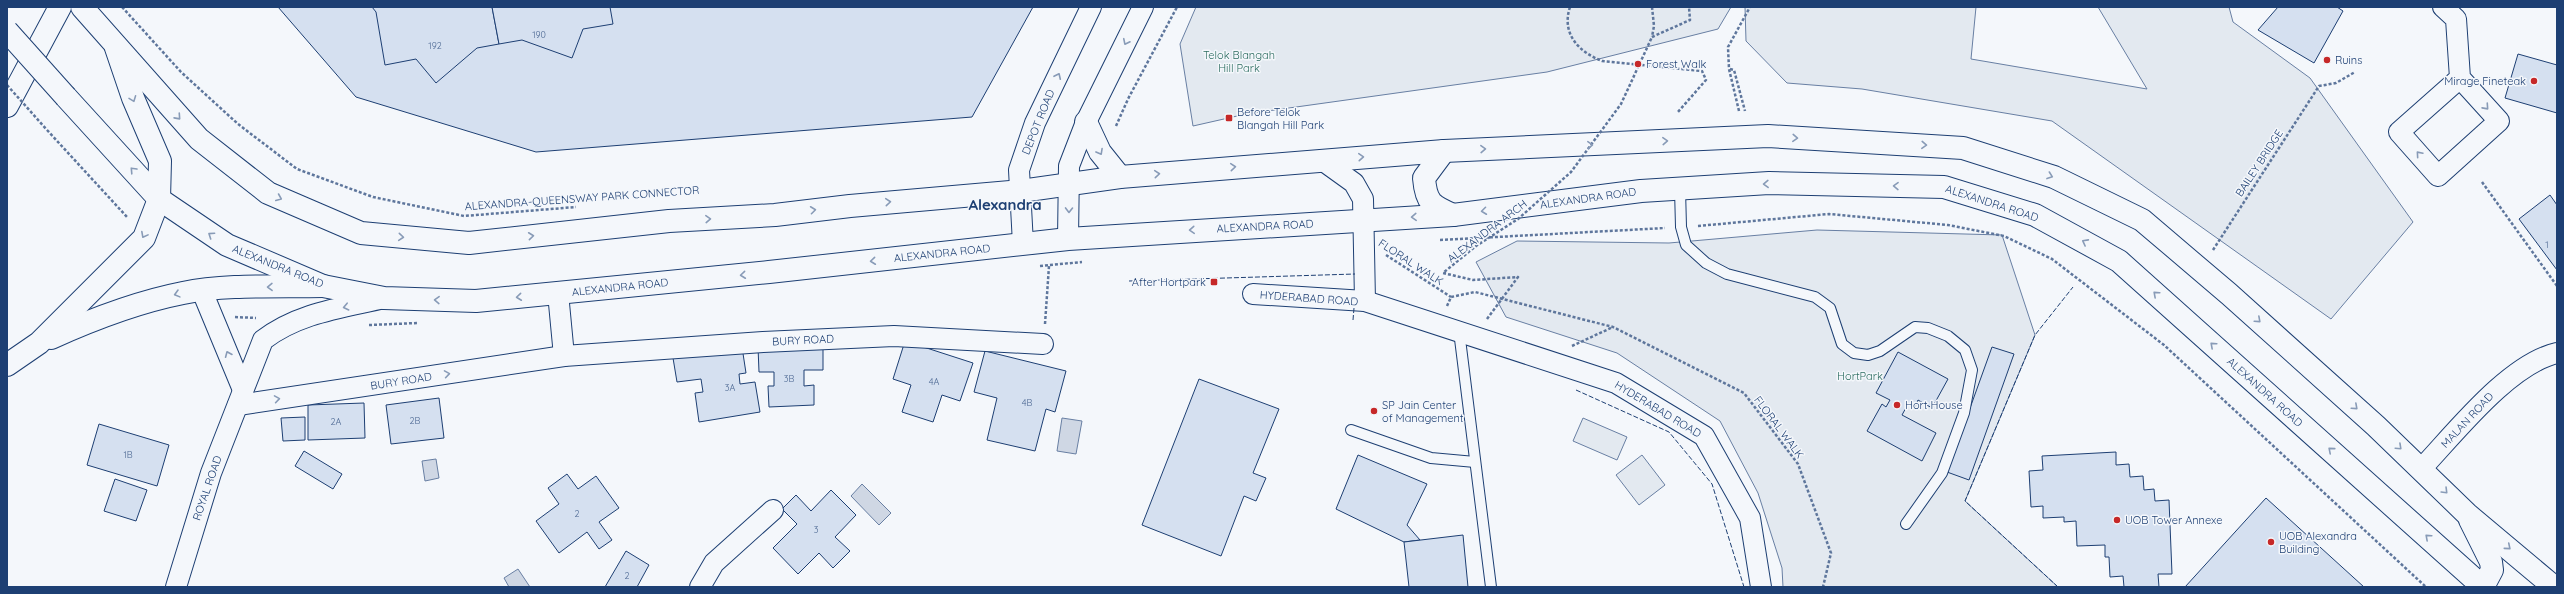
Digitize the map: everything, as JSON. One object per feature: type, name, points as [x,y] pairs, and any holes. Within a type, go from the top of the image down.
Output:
[{"type":"main road","points":[[7,106],[60,7]]},
{"type":"main road","points":[[82,7],[116,48],[199,139],[268,194],[361,233],[469,243],[669,221],[775,215],[850,206],[1021,191],[1069,182],[1120,177],[1444,150],[1768,136],[1963,148],[2054,177],[2142,220],[2229,294],[2422,468],[2467,514],[2554,587]]},
{"type":"main road","name":"ALEXANDRA ROAD","points":[[7,31],[159,199],[226,245],[323,286],[384,298],[476,301],[1023,244],[1068,238],[1362,230],[1453,215],[1641,191],[1769,183],[1944,187],[2035,215],[2119,261],[2483,587]]},
{"type":"main road","points":[[7,365],[39,343],[144,238],[159,199],[160,161],[132,98],[116,48]]},
{"type":"main road","points":[[1086,122],[1100,152],[1120,177]]},
{"type":"main road","points":[[1444,150],[1424,178],[1425,194],[1434,206],[1453,215]]},
{"type":"main road","points":[[39,343],[98,317],[184,292],[243,287],[323,286]]},
{"type":"main road","points":[[2467,514],[2491,562],[2492,570],[2483,587]]},
{"type":"street","name":"DEPOT ROAD","points":[[1023,244],[1019,170],[1035,123],[1091,7]]},
{"type":"street","points":[[1068,238],[1069,166],[1086,122],[1143,7]]},
{"type":"street","points":[[2455,11],[2460,78],[2499,121],[2438,176],[2399,132],[2460,78]]},
{"type":"street","name":"HYDERABAD ROAD","points":[[1322,160],[1354,183],[1363,199],[1362,230],[1365,301]]},
{"type":"street","points":[[202,291],[241,397]]},
{"type":"street","points":[[558,293],[564,356]]},
{"type":"street","name":"HYDERABAD ROAD","points":[[1253,294],[1365,301],[1616,383],[1704,436],[1750,518],[1761,587]]},
{"type":"street","name":"ROYAL ROAD","points":[[176,587],[211,473],[263,340],[280,327],[304,317],[384,298]]},
{"type":"street","name":"BURY ROAD","points":[[241,397],[564,356],[763,342],[894,336],[1043,344]]},
{"type":"street","name":"MALAN ROAD","points":[[2422,468],[2491,393],[2543,356],[2557,353]]},
{"type":"street","points":[[700,587],[714,563],[773,510]]},
{"type":"lane","points":[[1680,189],[1681,227],[1686,245],[1706,263],[1727,274],[1815,296],[1830,308],[1842,344],[1854,353],[1868,356],[1880,351],[1900,335],[1915,327],[1928,328],[1948,336],[1965,350],[1972,370],[1964,413],[1942,473],[1906,524]]},
{"type":"lane","points":[[1459,331],[1491,587]]},
{"type":"lane","points":[[1351,430],[1431,458],[1475,462]]},
{"type":"path","name":"ALEXANDRA-QUEENSWAY PARK CONNECTOR","points":[[122,7],[187,77],[238,124],[297,169],[373,197],[464,216],[582,206]]},
{"type":"path","points":[[1116,126],[1128,99],[1177,7]]},
{"type":"path","points":[[1570,7],[1568,19],[1572,39],[1587,55],[1602,61],[1702,71],[1706,80],[1677,113]]},
{"type":"path","points":[[1652,7],[1654,26],[1652,37]]},
{"type":"path","points":[[1652,37],[1690,20],[1689,7]]},
{"type":"path","points":[[1738,111],[1729,68],[1728,47],[1750,7]]},
{"type":"path","name":"ALEXANDRA ARCH","points":[[1487,319],[1518,277],[1473,280],[1443,273],[1476,246],[1518,219],[1571,172],[1621,104],[1652,37]]},
{"type":"path","points":[[1729,68],[1734,70],[1745,111]]},
{"type":"path","name":"BAILEY BRIDGE","points":[[2213,250],[2319,86],[2336,83],[2354,72]]},
{"type":"path","points":[[7,85],[127,217]]},
{"type":"path","points":[[2482,182],[2557,286]]},
{"type":"path","name":"FLORAL WALK","points":[[1362,230],[1451,297],[1475,292],[1613,327],[1744,393],[1798,464],[1831,553],[1823,587]]},
{"type":"path","points":[[1043,344],[1049,266]]},
{"type":"path","name":"FLORAL WALK","points":[[1451,297],[1446,309],[1453,311]]},
{"type":"path","points":[[1480,317],[1494,321]]},
{"type":"path","points":[[1566,344],[1573,346],[1613,327]]},
{"type":"green space","name":"Telok Blangah Hill Park","points":[[1196,7],[1731,7],[1718,29],[1547,72],[1246,114],[1193,126],[1180,44]]},
{"type":"green space","points":[[1745,7],[1976,7],[1971,59],[2147,89],[2098,7],[2229,7],[2233,22],[2310,78],[2413,222],[2331,319],[2052,121],[1862,89],[1787,83],[1746,41]]},
{"type":"green space","name":"HortPark","points":[[1817,230],[2002,235],[2035,335],[1965,501],[2058,587],[1783,587],[1782,568],[1758,493],[1720,421],[1617,353],[1506,317],[1476,262],[1517,241],[1669,243]]},
{"type":"green space","points":[[1583,418],[1627,437],[1617,460],[1573,441]]},
{"type":"green space","points":[[1642,455],[1665,485],[1639,505],[1616,475]]},
{"type":"shaded area","points":[[1062,418],[1082,421],[1076,454],[1057,451]]},
{"type":"shaded area","points":[[436,459],[439,478],[425,481],[422,461]]},
{"type":"shaded area","points":[[862,484],[891,513],[879,525],[851,496]]},
{"type":"shaded area","points":[[518,569],[530,587],[509,587],[504,578]]},
{"type":"building","points":[[278,7],[1033,7],[972,117],[536,152],[356,97]]},
{"type":"building","points":[[372,7],[492,7],[499,44],[477,48],[436,83],[416,59],[385,65],[376,12]]},
{"type":"building","points":[[492,7],[610,7],[613,24],[583,29],[572,58],[522,40],[499,44]]},
{"type":"building","points":[[2278,7],[2337,7],[2343,11],[2314,63],[2258,30]]},
{"type":"building","name":"Mirage Fineteak","points":[[2518,54],[2557,65],[2557,113],[2505,98]]},
{"type":"building","points":[[2550,195],[2557,205],[2557,270],[2519,219]]},
{"type":"building","points":[[905,341],[973,363],[960,401],[942,395],[933,422],[902,412],[911,385],[893,379]]},
{"type":"building","points":[[823,345],[823,370],[804,370],[804,386],[814,385],[814,405],[769,407],[768,386],[774,386],[774,372],[759,372],[758,347]]},
{"type":"building","points":[[742,347],[746,373],[739,374],[740,384],[755,382],[760,412],[699,422],[695,393],[703,392],[701,379],[677,382],[673,358]]},
{"type":"building","points":[[1992,347],[2014,354],[1969,480],[1947,472]]},
{"type":"building","points":[[985,351],[1066,371],[1055,412],[1046,409],[1035,451],[987,440],[997,398],[974,392]]},
{"type":"building","name":"Hort House","points":[[1898,352],[1948,379],[1932,408],[1918,400],[1915,407],[1908,404],[1902,415],[1936,433],[1922,461],[1867,431],[1882,404],[1886,407],[1890,400],[1876,393]]},
{"type":"building","points":[[1199,379],[1279,409],[1253,473],[1266,478],[1256,501],[1244,496],[1221,556],[1142,525]]},
{"type":"building","points":[[439,398],[444,438],[391,444],[386,405]]},
{"type":"building","points":[[364,403],[365,438],[308,440],[308,405]]},
{"type":"building","points":[[305,417],[305,440],[283,441],[281,418]]},
{"type":"building","points":[[99,424],[169,445],[157,486],[87,465]]},
{"type":"building","points":[[304,451],[342,474],[333,489],[295,466]]},
{"type":"building","name":"UOB Tower Annexe","points":[[2116,452],[2116,465],[2129,464],[2130,477],[2143,476],[2144,490],[2154,489],[2155,501],[2169,500],[2172,574],[2158,574],[2159,587],[2124,587],[2123,576],[2110,577],[2109,557],[2105,557],[2105,545],[2077,546],[2076,521],[2064,522],[2064,517],[2043,518],[2043,506],[2031,507],[2029,471],[2043,470],[2042,456]]},
{"type":"building","points":[[1358,455],[1427,484],[1407,525],[1420,540],[1404,542],[1336,509]]},
{"type":"building","points":[[567,474],[578,489],[596,476],[619,508],[599,522],[612,540],[599,549],[587,532],[559,553],[536,521],[559,504],[548,488]]},
{"type":"building","points":[[115,479],[147,490],[136,521],[104,511]]},
{"type":"building","points":[[831,490],[856,515],[835,537],[850,551],[833,568],[819,553],[798,574],[773,548],[797,524],[782,509],[796,495],[811,511]]},
{"type":"building","name":"UOB Alexandra Building","points":[[2266,498],[2364,587],[2185,587]]},
{"type":"building","points":[[1463,535],[1468,587],[1409,587],[1404,542]]},
{"type":"building","points":[[626,551],[649,565],[637,587],[605,587]]},
{"type":"fence","points":[[1129,281],[1355,274]]},
{"type":"fence","points":[[2058,587],[1965,501],[2035,335],[2073,287]]},
{"type":"fence","points":[[1353,320],[1354,308]]},
{"type":"fence","points":[[1576,390],[1669,432],[1712,484],[1744,587]]},
{"type":"place","name":"Ruins","points":[[2327,60]]},
{"type":"place","name":"Forest Walk","points":[[1638,64]]},
{"type":"place","name":"Mirage Fineteak","points":[[2534,81]]},
{"type":"place","name":"Before Telok Blangah Hill Park","points":[[1229,118]]},
{"type":"place","name":"After Hortpark","points":[[1214,282]]},
{"type":"place","name":"Hort House","points":[[1897,405]]},
{"type":"place","name":"SP Jain Center of Management","points":[[1374,411]]},
{"type":"place","name":"UOB Tower Annexe","points":[[2117,520]]},
{"type":"place","name":"UOB Alexandra Building","points":[[2271,542]]},
{"type":"district","name":"Alexandra","points":[[1005,205]]}]
